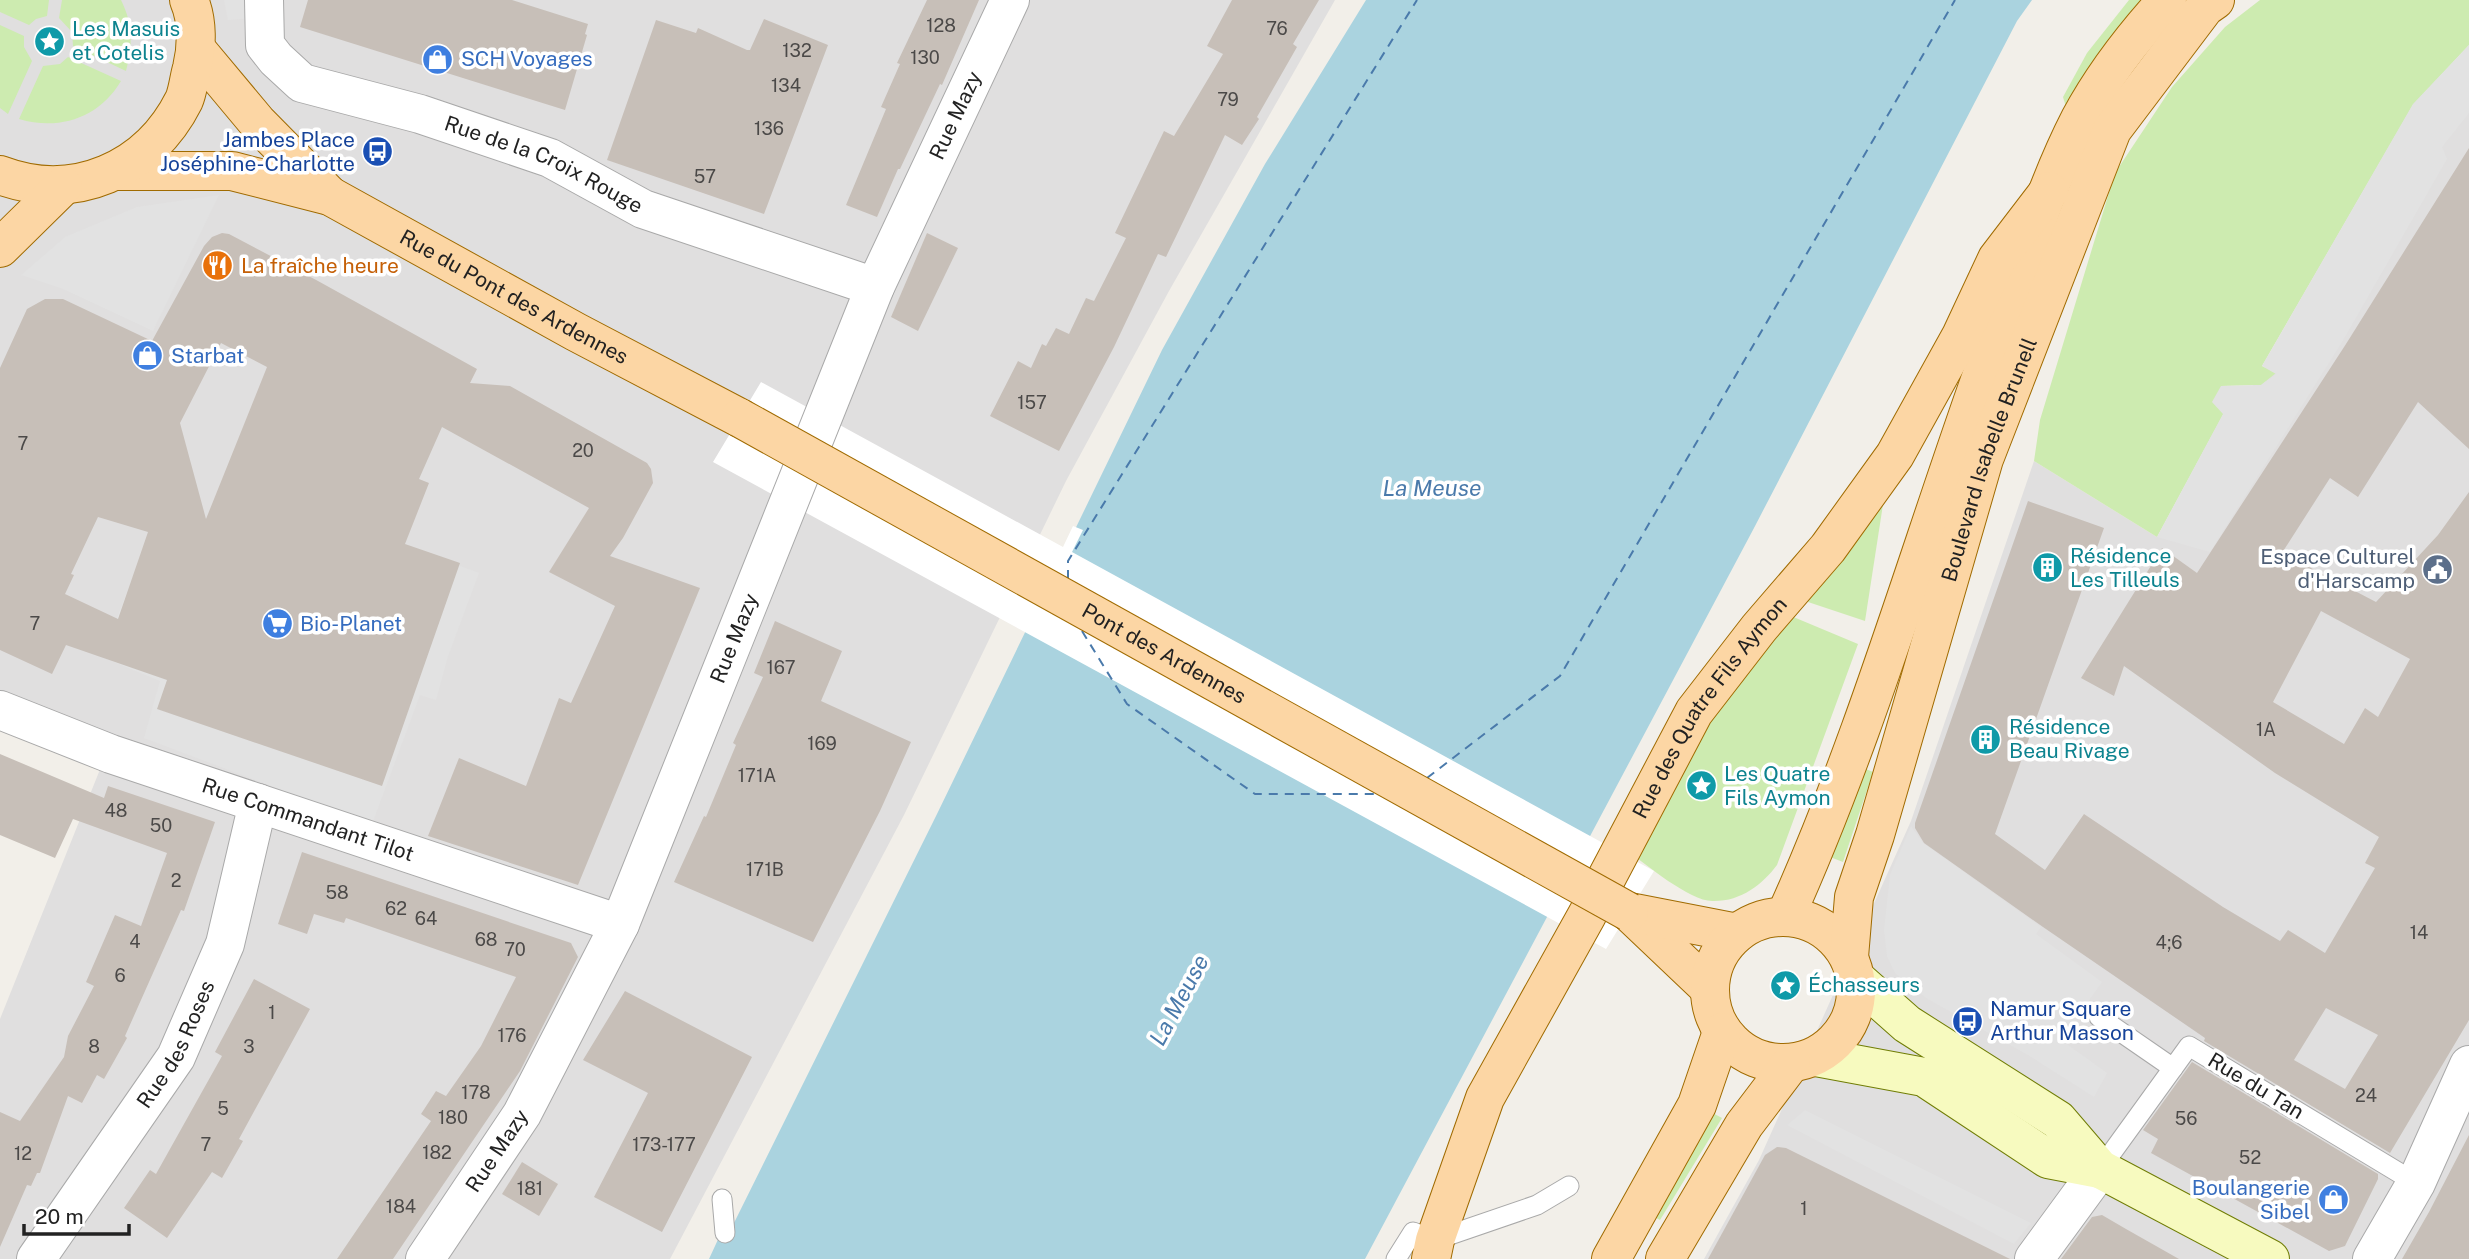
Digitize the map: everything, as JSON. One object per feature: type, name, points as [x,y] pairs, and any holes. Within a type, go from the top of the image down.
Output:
[{"type":"main road","points":[[0,175],[21,183],[63,186],[90,181],[116,171],[157,141],[185,98],[196,49],[189,0]]},
{"type":"main road","name":"Boulevard Isabelle Brunell","points":[[1785,917],[1840,785],[1958,441],[2049,191],[2080,119],[2139,32],[2167,0]]},
{"type":"main road","name":"Boulevard Isabelle Brunell","points":[[1852,968],[1854,897],[1875,835],[1984,459],[2112,130],[2205,7],[2215,0]]},
{"type":"main road","name":"Rue du Pont des Ardennes","points":[[196,49],[257,122],[330,196]]},
{"type":"main road","name":"Rue du Pont des Ardennes","points":[[116,171],[232,171],[330,196],[576,332],[699,395]]},
{"type":"main road","points":[[0,248],[63,186]]},
{"type":"main road","name":"Rue des Quatre Fils Aymon","points":[[1433,1249],[1485,1098],[1587,915],[1694,712],[1759,628],[1828,548],[1895,455],[1961,336],[1997,259],[2049,191]]},
{"type":"main road","name":"Pont des Ardennes","points":[[699,395],[1629,912]]},
{"type":"main road","points":[[1629,912],[1737,933]]},
{"type":"main road","points":[[1629,912],[1709,988]]},
{"type":"main road","points":[[1665,1259],[1744,1125],[1804,1060],[1835,1042],[1848,1023],[1856,1001],[1852,968],[1833,937],[1811,922],[1785,917],[1752,924],[1737,933],[1717,957],[1709,988],[1712,1011],[1722,1032],[1741,1051],[1766,1062],[1804,1060]]},
{"type":"main road","points":[[1611,1259],[1697,1105],[1722,1032]]},
{"type":"street","name":"Rue de la Croix Rouge","points":[[264,0],[265,45],[302,83],[420,114],[550,158],[643,209],[875,287]]},
{"type":"street","name":"Rue Mazy","points":[[425,1259],[522,1114],[620,924],[875,287],[1010,0]]},
{"type":"street","name":"Rue Commandant Tilot","points":[[0,710],[111,754],[620,924]]},
{"type":"street","name":"Rue des Roses","points":[[36,1259],[176,1057],[225,944],[258,803]]},
{"type":"street","points":[[1852,968],[1907,1024],[2058,1120],[2100,1169]]},
{"type":"street","points":[[1804,1060],[1924,1077],[2048,1159],[2100,1169],[2270,1259]]},
{"type":"street","points":[[2372,1259],[2416,1183],[2469,1065]]},
{"type":"street","points":[[2034,1259],[2100,1169]]},
{"type":"lane","points":[[2099,1017],[2173,1068]]},
{"type":"lane","name":"Rue du Tan","points":[[2100,1169],[2189,1046],[2416,1183]]},
{"type":"lane","points":[[1396,1259],[1413,1232],[1433,1249],[1537,1205],[1569,1186]]},
{"type":"lane","points":[[722,1199],[725,1233]]},
{"type":"shaded area","points":[[0,0],[1335,0],[1169,291],[1066,481],[904,815],[670,1259],[0,1259],[0,1019],[113,737],[0,691]]},
{"type":"shaded area","points":[[224,0],[251,0],[252,18],[228,20]]},
{"type":"shaded area","points":[[2469,45],[2469,1259],[1704,1259],[1759,1160],[1911,821],[2034,461],[2157,537]]},
{"type":"shaded area","points":[[2469,45],[2469,113],[2442,147],[2447,159],[2342,342],[2210,552],[2157,537],[2223,414],[2212,402],[2221,386],[2261,385],[2276,374],[2262,366],[2413,104]]},
{"type":"shaded area","points":[[219,195],[153,331],[63,289],[21,275],[65,237],[137,207]]},
{"type":"shaded area","name":"Bio-Planet","points":[[276,497],[479,573],[448,656],[436,700],[420,695],[372,824],[144,738],[160,681],[102,657],[142,553]]},
{"type":"shaded area","points":[[1911,826],[1923,843],[2041,927],[2036,934],[2102,982],[2061,1040],[2107,1073],[2094,1097],[2028,1055],[1926,998],[1895,973],[1887,956],[1884,930],[1890,875]]},
{"type":"shaded area","points":[[1805,1110],[2031,1223],[2014,1244],[1787,1125]]},
{"type":"green space","points":[[0,0],[49,0],[47,16],[36,19],[29,25],[0,12]]},
{"type":"green space","points":[[62,0],[121,0],[131,35],[126,71],[73,46],[72,32],[59,18]]},
{"type":"green space","points":[[2129,0],[2154,0],[2068,114],[2063,97],[2087,53]]},
{"type":"green space","points":[[2260,0],[2469,0],[2469,45],[2413,105],[2262,366],[2276,373],[2261,385],[2221,386],[2224,413],[2157,537],[2034,461],[2040,420],[2115,173],[2172,87],[2225,27]]},
{"type":"green space","points":[[0,25],[24,36],[24,47],[32,61],[8,114],[0,108]]},
{"type":"green space","points":[[68,57],[121,81],[101,104],[77,118],[49,123],[19,119],[43,66],[60,64]]},
{"type":"green space","points":[[1886,485],[1865,621],[1796,598]]},
{"type":"green space","points":[[1791,616],[1858,644],[1777,865],[1757,885],[1741,895],[1722,901],[1703,899],[1668,881],[1628,851],[1706,724]]},
{"type":"green space","points":[[1861,767],[1873,772],[1843,862],[1830,857]]},
{"type":"green space","points":[[1709,1111],[1722,1118],[1660,1220],[1651,1215]]},
{"type":"water","name":"La Meuse","points":[[1366,0],[2032,0],[2017,21],[1754,528],[1365,1259],[709,1259],[721,1233],[729,1233],[937,814],[1162,350],[1265,164]]},
{"type":"pier","points":[[761,382],[1063,547],[1073,526],[1083,530],[1072,552],[1654,871],[1606,949],[713,462]]},
{"type":"building","points":[[308,0],[512,0],[588,24],[587,35],[565,110],[300,27]]},
{"type":"building","points":[[927,0],[979,0],[942,85],[940,84],[898,169],[877,217],[846,205],[886,109],[881,107],[900,64],[897,63]]},
{"type":"building","points":[[1232,0],[1319,0],[1293,44],[1297,47],[1257,117],[1259,119],[1242,145],[1225,135],[1166,257],[1158,254],[1114,347],[1059,451],[990,416],[1018,361],[1031,368],[1042,344],[1046,346],[1056,328],[1069,334],[1086,298],[1094,301],[1126,238],[1115,233],[1164,131],[1174,136],[1223,54],[1207,46]]},
{"type":"building","points":[[764,19],[828,45],[764,214],[607,160],[656,20],[696,33],[698,28],[750,50]]},
{"type":"building","points":[[2469,148],[2469,449],[2418,402],[2358,497],[2330,478],[2282,553],[2376,602],[2438,535],[2469,492],[2469,1020],[2390,1153],[2204,1041],[2205,1038],[1924,843],[1915,828],[2028,501],[2104,528],[1995,834],[2045,870],[2084,814],[2223,907],[2280,941],[2288,930],[2325,953],[2375,868],[2365,863],[2379,837],[2275,773],[2124,666],[2114,696],[2081,678],[2162,548],[2197,573]],"holes":[[[2321,611],[2410,659],[2378,717],[2365,708],[2344,744],[2273,702]],[[2326,1008],[2378,1035],[2345,1089],[2294,1060]]]},
{"type":"building","points":[[222,233],[229,234],[318,281],[477,369],[470,383],[510,386],[647,463],[651,469],[653,483],[610,556],[700,588],[578,885],[428,836],[459,758],[526,786],[559,698],[571,703],[615,606],[549,572],[589,508],[442,427],[419,479],[429,483],[405,544],[460,563],[382,786],[157,709],[167,680],[66,645],[52,674],[0,650],[0,368],[27,309],[45,299],[63,299],[152,341],[204,246],[212,237]],"holes":[[[221,343],[267,367],[206,519],[180,423]],[[98,517],[148,532],[118,619],[65,594],[74,575],[71,574]]]},
{"type":"building","points":[[927,233],[958,248],[918,331],[891,317]]},
{"type":"building","points":[[775,621],[842,651],[821,701],[911,742],[880,811],[813,942],[674,882],[704,816],[706,817],[736,745],[733,743],[763,677],[754,673]]},
{"type":"building","points":[[0,754],[104,798],[108,786],[215,822],[184,911],[181,910],[125,1036],[127,1038],[104,1079],[97,1075],[82,1103],[68,1096],[40,1173],[37,1173],[31,1186],[27,1185],[0,1247],[0,1112],[20,1121],[64,1057],[68,1036],[94,986],[86,982],[115,915],[141,926],[167,853],[73,819],[55,858],[0,835]]},
{"type":"building","points":[[302,852],[571,943],[578,957],[520,1071],[393,1259],[337,1259],[431,1121],[421,1114],[436,1091],[446,1096],[481,1046],[516,977],[346,918],[344,923],[314,914],[307,934],[278,924]]},
{"type":"building","points":[[254,979],[310,1009],[239,1139],[243,1141],[222,1178],[212,1172],[167,1238],[124,1208],[150,1170],[156,1174],[222,1056],[215,1052]]},
{"type":"building","points":[[625,991],[752,1057],[662,1232],[594,1197],[648,1093],[583,1060]]},
{"type":"building","points":[[2192,1062],[2378,1174],[2345,1246],[2329,1251],[2151,1153],[2158,1139],[2143,1130]]},
{"type":"building","points":[[2469,1135],[2469,1259],[2402,1259],[2429,1212]]},
{"type":"building","points":[[1777,1147],[1786,1148],[2010,1259],[1708,1259],[1765,1155]]},
{"type":"building","points":[[522,1162],[558,1184],[539,1216],[502,1194]]},
{"type":"building","points":[[2102,1215],[2179,1259],[2061,1259],[2092,1217]]},
{"type":"ferry route","points":[[1068,579],[1068,561],[1417,0]]},
{"type":"ferry route","points":[[1427,778],[1560,676],[1955,0]]},
{"type":"ferry route","points":[[1082,631],[1127,704],[1255,794],[1378,794]]},
{"type":"place","name":"Les Masuis et Cotelis","points":[[49,41]]},
{"type":"place","name":"SCH Voyages","points":[[438,59]]},
{"type":"place","name":"Jambes Place Joséphine-Charlotte","points":[[378,152]]},
{"type":"place","name":"La fraîche heure","points":[[218,266]]},
{"type":"place","name":"Starbat","points":[[148,356]]},
{"type":"place","name":"Résidence Les Tilleuls","points":[[2047,568]]},
{"type":"place","name":"Espace Culturel d'Harscamp","points":[[2438,569]]},
{"type":"place","name":"Bio-Planet","points":[[277,624]]},
{"type":"place","name":"Résidence Beau Rivage","points":[[1986,739]]},
{"type":"place","name":"Les Quatre Fils Aymon","points":[[1701,786]]},
{"type":"place","name":"Échasseurs","points":[[1785,985]]},
{"type":"place","name":"Namur Square Arthur Masson","points":[[1967,1021]]},
{"type":"place","name":"Boulangerie Sibel","points":[[2333,1200]]}]
